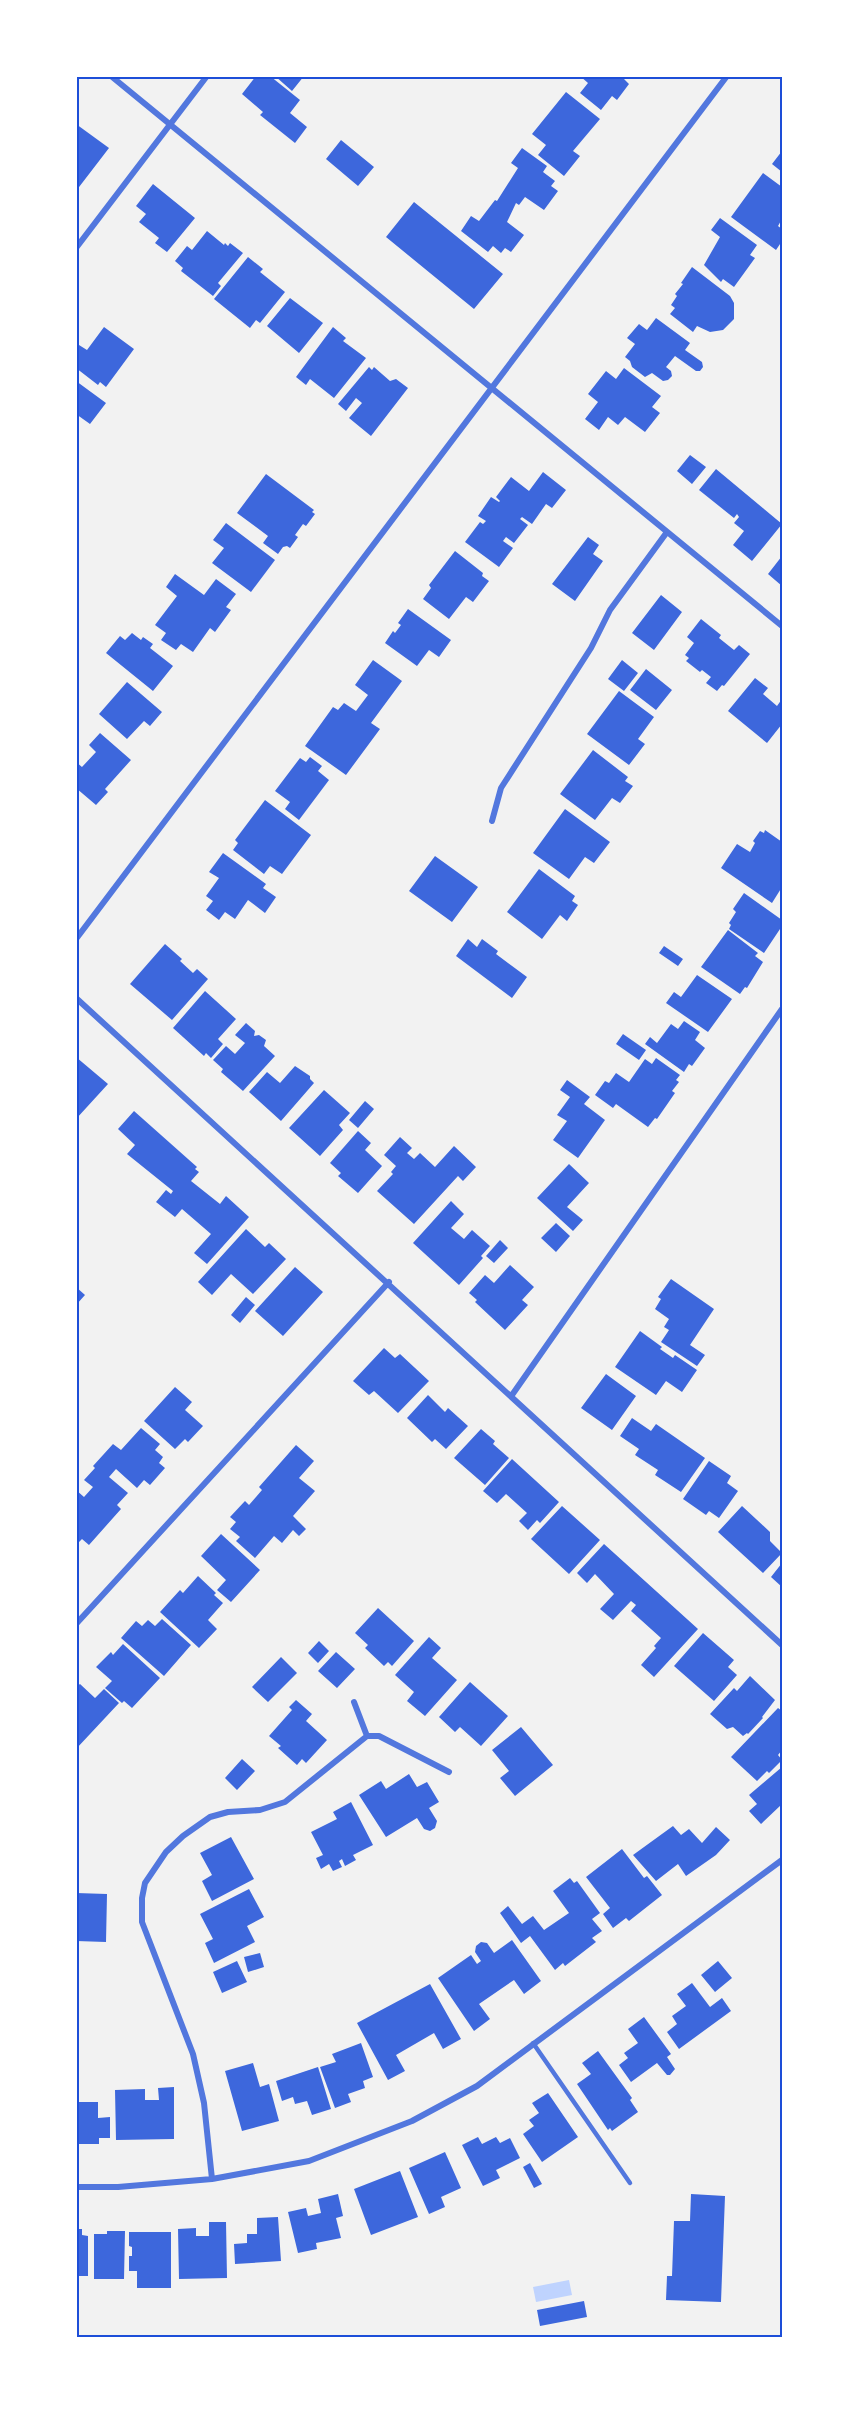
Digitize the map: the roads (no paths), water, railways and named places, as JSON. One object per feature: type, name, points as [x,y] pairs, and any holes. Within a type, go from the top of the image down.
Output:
[{"type":"street","points":[[111,76],[783,626]]},
{"type":"street","points":[[76,248],[207,76]]},
{"type":"street","points":[[76,939],[727,76]]},
{"type":"street","points":[[492,821],[501,788],[591,648],[609,610],[667,532]]},
{"type":"street","points":[[76,998],[783,1645]]},
{"type":"street","points":[[512,1395],[783,1009]]},
{"type":"street","points":[[76,1624],[389,1282]]},
{"type":"street","points":[[354,1702],[367,1736]]},
{"type":"street","points":[[212,2179],[204,2103],[193,2054],[142,1922],[142,1898],[145,1883],[166,1852],[183,1836],[210,1817],[228,1812],[260,1810],[285,1802],[367,1736],[379,1736],[449,1772]]},
{"type":"street","points":[[76,2187],[118,2187],[212,2179],[309,2162],[412,2121],[477,2086],[783,1860]]},
{"type":"lane","points":[[533,2043],[630,2183]]},
{"type":"water","points":[[569,2280],[572,2295],[536,2302],[533,2287]]}]
